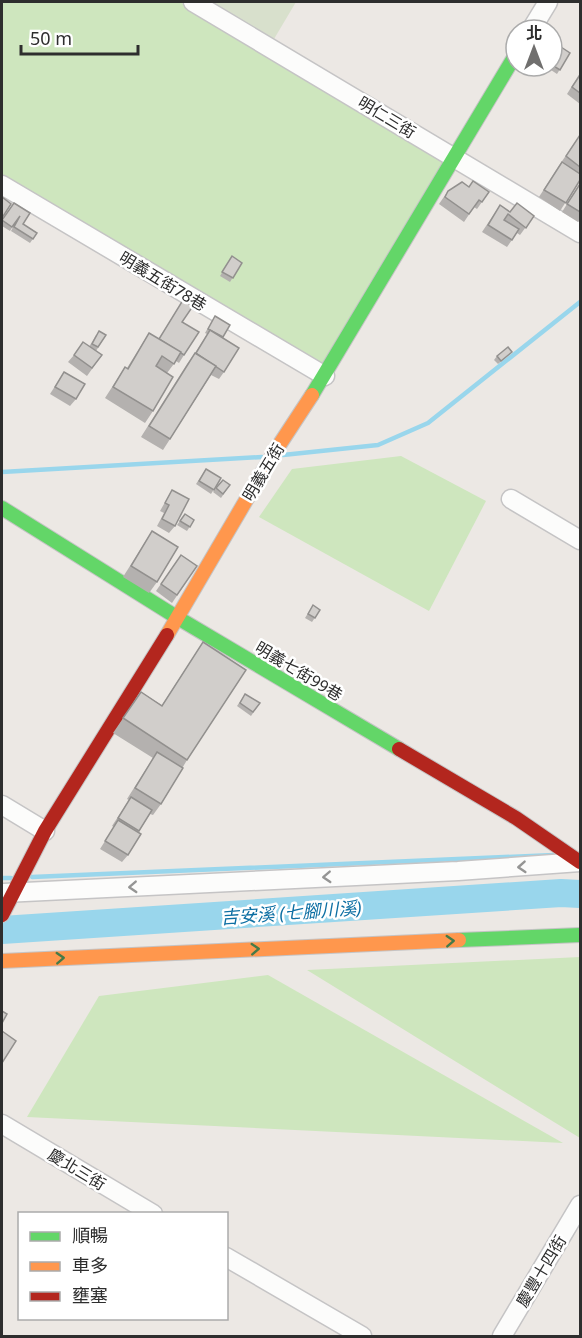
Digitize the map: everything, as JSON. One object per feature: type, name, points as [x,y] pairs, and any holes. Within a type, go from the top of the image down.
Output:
[{"type":"street","name":"明仁三街","points":[[193,2],[580,233]]},
{"type":"street","points":[[538,18],[548,2]]},
{"type":"street","name":"明義五街","points":[[2,915],[7,892],[178,618],[272,456],[325,376],[504,74]]},
{"type":"street","name":"明義五街78巷","points":[[2,185],[325,376]]},
{"type":"street","points":[[511,500],[580,540]]},
{"type":"street","name":"明義七街99巷","points":[[2,508],[178,618],[516,818],[580,862]]},
{"type":"street","points":[[2,805],[45,831]]},
{"type":"street","points":[[7,892],[458,871],[580,862]]},
{"type":"street","points":[[2,960],[580,935]]},
{"type":"street","name":"慶北三街","points":[[2,1124],[150,1212]]},
{"type":"street","name":"慶豐十四街","points":[[502,1336],[580,1204]]},
{"type":"street","points":[[228,1258],[362,1336]]},
{"type":"green space","points":[[2,2],[180,2],[448,158],[323,370],[2,176]]},
{"type":"green space","points":[[209,2],[296,2],[274,39]]},
{"type":"green space","points":[[401,456],[486,501],[429,611],[259,517],[292,469]]},
{"type":"green space","points":[[580,957],[580,1138],[307,970]]},
{"type":"green space","points":[[268,975],[563,1143],[27,1117],[99,996]]},
{"type":"building","points":[[564,49],[570,53],[564,63]]},
{"type":"building","points":[[580,75],[580,93],[572,87]]},
{"type":"building","points":[[580,135],[580,167],[566,156]]},
{"type":"building","points":[[562,162],[580,174],[580,180],[566,203],[544,190]]},
{"type":"building","points":[[473,181],[489,192],[482,202],[479,200],[469,214],[445,197],[448,191],[462,182],[469,187]]},
{"type":"building","points":[[580,184],[580,212],[567,204]]},
{"type":"building","points":[[2,197],[11,204],[2,218]]},
{"type":"building","points":[[14,203],[30,213],[23,224],[37,233],[33,239],[14,227],[20,216],[12,227],[2,220]]},
{"type":"building","points":[[517,203],[534,216],[526,228],[508,214],[504,220],[519,229],[512,240],[488,225],[500,205],[510,212]]},
{"type":"building","points":[[232,256],[242,263],[233,278],[222,272]]},
{"type":"building","points":[[183,300],[193,306],[182,322],[199,332],[184,355],[159,339]]},
{"type":"building","points":[[215,316],[230,325],[223,337],[208,329]]},
{"type":"building","points":[[210,330],[239,348],[224,372],[196,353]]},
{"type":"building","points":[[99,331],[106,335],[98,347],[92,344]]},
{"type":"building","points":[[149,333],[181,352],[174,364],[162,356],[156,366],[173,377],[153,411],[113,387],[125,367],[128,369]]},
{"type":"building","points":[[83,342],[102,355],[92,368],[74,355]]},
{"type":"building","points":[[508,347],[512,352],[501,361],[497,356]]},
{"type":"building","points":[[195,353],[216,366],[170,439],[149,426]]},
{"type":"building","points":[[64,372],[85,384],[76,399],[55,387]]},
{"type":"building","points":[[206,469],[221,478],[214,490],[199,481]]},
{"type":"building","points":[[223,480],[230,485],[223,494],[216,488]]},
{"type":"building","points":[[172,490],[189,499],[175,526],[162,519],[169,505],[165,503]]},
{"type":"building","points":[[185,514],[194,520],[190,527],[180,521]]},
{"type":"building","points":[[152,531],[178,547],[157,582],[131,566]]},
{"type":"building","points":[[181,555],[197,566],[177,595],[161,584]]},
{"type":"building","points":[[313,605],[320,610],[315,618],[308,614]]},
{"type":"building","points":[[203,642],[246,670],[187,760],[123,718],[141,692],[162,706]]},
{"type":"building","points":[[245,694],[260,703],[253,712],[240,703]]},
{"type":"building","points":[[157,752],[183,768],[161,804],[135,788]]},
{"type":"building","points":[[131,797],[152,810],[139,831],[118,818]]},
{"type":"building","points":[[118,820],[141,834],[128,855],[105,841]]},
{"type":"building","points":[[2,1011],[7,1014],[2,1023]]},
{"type":"building","points":[[2,1031],[16,1041],[2,1063]]},
{"type":"waterway","points":[[283,455],[378,445],[428,423],[580,302]]},
{"type":"waterway","points":[[2,472],[262,457]]},
{"type":"waterway","points":[[32,877],[554,855]]},
{"type":"waterway","points":[[2,878],[11,878]]},
{"type":"waterway","name":"吉安溪 (七腳川溪)","points":[[2,930],[561,893],[580,894]]},
{"type":"traffic: fast","points":[[312,395],[504,74]]},
{"type":"traffic: fast","points":[[2,508],[178,618],[399,749]]},
{"type":"traffic: fast","points":[[459,940],[580,935]]},
{"type":"traffic: slow","points":[[167,635],[272,456],[312,395]]},
{"type":"traffic: slow","points":[[2,961],[459,940]]},
{"type":"traffic: jam","points":[[2,915],[45,831],[167,635]]},
{"type":"traffic: jam","points":[[399,749],[516,818],[580,862]]}]
